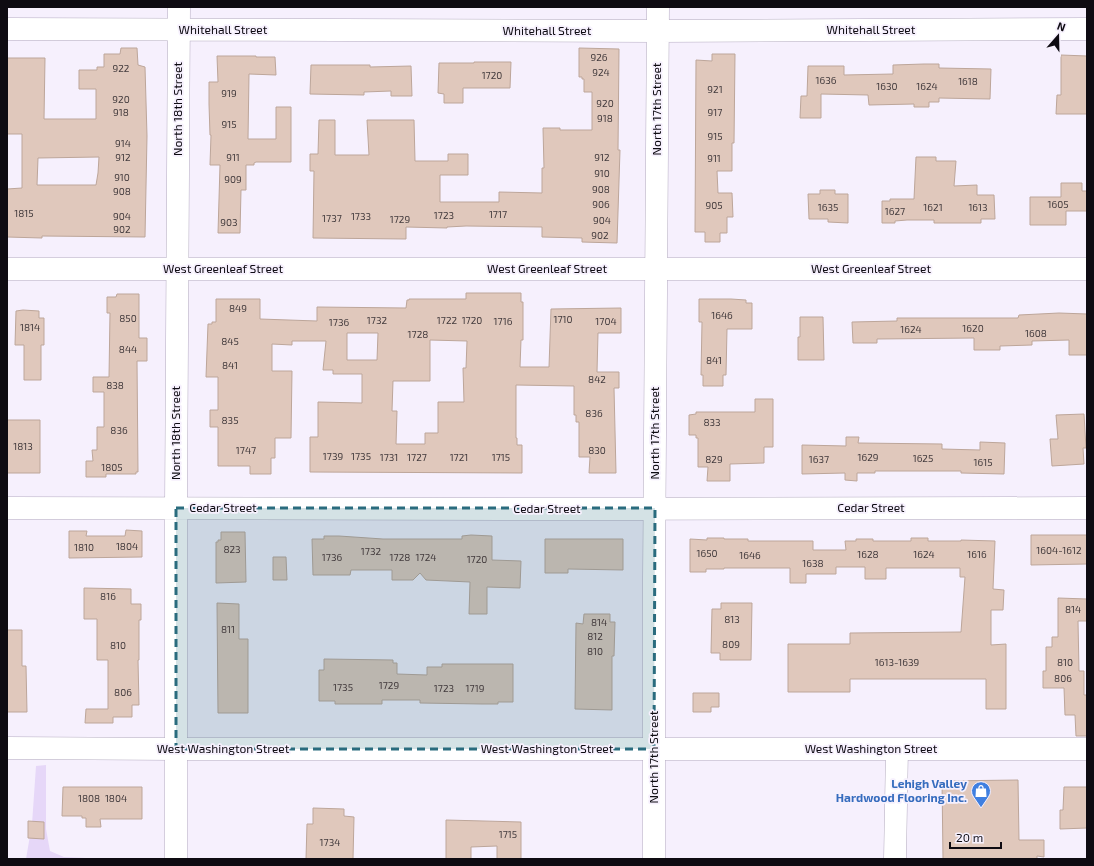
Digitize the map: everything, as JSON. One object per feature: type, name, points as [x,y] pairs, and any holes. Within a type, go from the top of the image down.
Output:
[{"type":"street","name":"North 18th Street","points":[[176,859],[176,508],[179,7]]},
{"type":"street","name":"North 17th Street","points":[[654,859],[658,7]]},
{"type":"street","name":"Whitehall Street","points":[[7,28],[658,31],[1087,29]]},
{"type":"street","name":"West Greenleaf Street","points":[[7,269],[1087,269]]},
{"type":"street","name":"Cedar Street","points":[[7,508],[1087,508]]},
{"type":"street","name":"West Washington Street","points":[[7,748],[176,750],[1087,749]]},
{"type":"street","points":[[895,859],[897,749]]},
{"type":"highlighted area","points":[[176,508],[655,508],[654,749],[176,749]]},
{"type":"shaded area","points":[[46,765],[46,829],[50,851],[64,857],[108,859],[26,859],[32,824],[36,766]]},
{"type":"building","points":[[121,48],[137,48],[138,65],[145,67],[147,136],[145,237],[7,237],[7,189],[22,188],[22,134],[7,134],[7,58],[45,58],[44,119],[96,119],[96,89],[79,89],[79,70],[97,70],[97,67],[104,67],[104,54],[120,54]],"holes":[[[99,157],[96,185],[37,185],[38,158]]]},
{"type":"building","points":[[579,48],[619,49],[618,150],[620,150],[617,243],[582,242],[582,238],[542,237],[542,227],[406,227],[406,239],[313,238],[314,171],[310,171],[310,154],[318,154],[319,120],[335,120],[335,155],[369,155],[367,120],[414,120],[415,161],[448,161],[448,154],[468,154],[468,175],[440,175],[440,202],[499,202],[499,192],[542,193],[542,168],[544,168],[543,128],[560,128],[560,130],[592,130],[592,92],[584,92],[584,79],[579,77]]},
{"type":"building","points":[[712,54],[735,54],[734,143],[732,143],[732,171],[717,171],[718,193],[732,193],[733,217],[727,217],[727,233],[720,233],[720,242],[705,242],[705,232],[695,232],[696,60],[712,61]]},
{"type":"building","points":[[1061,55],[1087,56],[1087,114],[1056,114],[1057,95],[1061,95]]},
{"type":"building","points":[[217,56],[275,57],[276,75],[249,74],[248,139],[276,139],[276,107],[291,107],[291,162],[256,162],[254,165],[246,165],[246,190],[241,190],[240,233],[218,233],[220,165],[210,165],[211,135],[209,104],[209,82],[218,82]]},
{"type":"building","points":[[511,62],[510,88],[463,88],[463,103],[444,103],[444,94],[438,93],[439,63]]},
{"type":"building","points":[[939,64],[939,68],[991,69],[990,99],[939,98],[939,102],[929,102],[929,107],[914,107],[914,104],[869,105],[868,95],[821,94],[821,118],[800,118],[801,96],[807,96],[808,66],[844,66],[844,75],[893,74],[893,65]]},
{"type":"building","points":[[311,65],[370,65],[370,67],[411,66],[412,96],[391,96],[391,91],[364,92],[364,95],[310,94]]},
{"type":"building","points":[[916,157],[936,157],[936,161],[956,161],[954,186],[977,185],[977,195],[994,195],[995,219],[981,219],[981,223],[934,223],[934,220],[907,220],[895,221],[895,223],[882,223],[882,201],[890,201],[890,199],[914,199]]},
{"type":"building","points":[[1061,183],[1082,183],[1082,191],[1087,191],[1087,211],[1066,211],[1066,225],[1030,225],[1030,197],[1061,197]]},
{"type":"building","points":[[820,190],[835,190],[835,194],[848,194],[848,223],[828,222],[828,219],[809,219],[808,194],[820,194]]},
{"type":"building","points":[[466,293],[521,293],[521,302],[523,302],[523,340],[521,340],[520,367],[549,367],[551,309],[621,308],[621,333],[598,333],[597,372],[619,372],[619,388],[614,388],[616,473],[589,473],[590,457],[579,457],[579,422],[576,422],[576,415],[574,415],[574,386],[516,385],[516,438],[517,445],[522,445],[522,473],[310,472],[310,437],[318,437],[318,402],[362,403],[362,374],[333,374],[333,370],[323,370],[326,341],[292,341],[292,345],[272,344],[272,371],[292,371],[291,438],[275,438],[275,458],[271,458],[271,474],[250,474],[250,466],[218,466],[218,427],[210,427],[210,410],[218,410],[218,377],[206,377],[208,324],[216,322],[216,299],[260,299],[260,319],[317,321],[317,307],[406,308],[407,300],[409,299],[466,299]],"holes":[[[347,333],[378,333],[377,360],[347,360]],[[430,340],[467,341],[466,368],[463,368],[464,402],[438,402],[438,433],[425,433],[425,444],[396,444],[397,411],[392,411],[393,381],[430,381]]]},
{"type":"building","points":[[117,294],[139,294],[139,338],[147,338],[147,361],[137,361],[138,472],[136,472],[136,474],[106,474],[106,477],[86,477],[86,461],[93,461],[92,450],[97,450],[97,427],[104,427],[104,392],[93,392],[93,377],[109,377],[110,313],[107,313],[107,297],[116,297]]},
{"type":"building","points":[[699,299],[746,300],[746,303],[752,303],[752,329],[727,329],[726,375],[723,375],[723,386],[703,386],[703,375],[701,375],[702,322],[699,322]]},
{"type":"building","points":[[16,311],[39,311],[39,318],[44,318],[44,345],[41,345],[41,380],[24,380],[24,345],[15,345]]},
{"type":"building","points":[[1059,313],[1087,314],[1087,355],[1069,355],[1069,340],[1032,341],[1032,345],[1000,346],[1000,350],[974,350],[974,338],[877,339],[877,343],[853,343],[852,322],[897,321],[897,318],[1018,318],[1019,315]]},
{"type":"building","points":[[800,317],[823,317],[824,360],[798,360]]},
{"type":"building","points":[[755,399],[773,399],[773,447],[764,447],[764,463],[730,464],[730,481],[707,481],[708,467],[698,467],[698,438],[696,438],[696,435],[689,435],[689,415],[696,414],[696,412],[755,412]]},
{"type":"building","points":[[1084,414],[1086,448],[1083,448],[1084,464],[1052,466],[1050,439],[1058,439],[1056,415]]},
{"type":"building","points":[[7,420],[40,420],[40,473],[7,473]]},
{"type":"building","points":[[846,437],[859,437],[858,443],[942,444],[942,449],[980,450],[980,442],[1005,443],[1004,474],[961,473],[961,471],[875,471],[875,473],[857,473],[857,481],[845,480],[845,473],[802,474],[802,445],[846,446]]},
{"type":"building","points":[[126,530],[142,531],[142,557],[69,558],[69,531],[87,531],[86,536],[125,536]]},
{"type":"building","points":[[221,532],[245,532],[246,582],[216,583],[216,542],[221,540]]},
{"type":"building","points":[[1031,535],[1087,535],[1087,564],[1031,565]]},
{"type":"building","points":[[324,536],[339,536],[383,539],[462,539],[462,536],[492,536],[492,560],[521,561],[520,588],[487,587],[487,614],[469,614],[470,582],[426,580],[420,573],[413,580],[392,580],[392,570],[351,570],[350,575],[313,575],[312,539],[324,539]]},
{"type":"building","points":[[707,538],[748,539],[748,541],[813,541],[813,550],[846,550],[845,541],[856,541],[856,539],[873,539],[873,541],[911,541],[911,538],[928,538],[928,541],[995,541],[993,589],[1004,590],[1003,610],[991,610],[991,645],[1006,644],[1006,709],[986,709],[986,679],[850,679],[850,692],[788,692],[788,644],[850,644],[850,633],[961,632],[965,577],[960,577],[960,568],[886,568],[886,579],[865,579],[865,567],[836,567],[836,574],[806,574],[806,583],[790,583],[790,568],[724,568],[706,569],[706,572],[690,572],[690,539],[707,540]]},
{"type":"building","points":[[545,539],[623,539],[623,570],[568,569],[568,573],[545,573]]},
{"type":"building","points":[[273,557],[286,557],[287,580],[273,580]]},
{"type":"building","points":[[84,588],[131,589],[131,604],[141,604],[138,660],[139,705],[132,705],[132,717],[113,717],[113,723],[85,723],[86,709],[108,709],[108,660],[97,660],[97,619],[84,619]]},
{"type":"building","points":[[1058,598],[1087,599],[1087,621],[1078,621],[1079,671],[1084,671],[1084,695],[1087,695],[1087,736],[1076,736],[1075,715],[1065,715],[1064,688],[1043,688],[1043,671],[1046,671],[1046,647],[1052,647],[1052,637],[1058,637]]},
{"type":"building","points":[[217,603],[239,604],[239,639],[248,639],[248,713],[218,713]]},
{"type":"building","points":[[721,603],[752,603],[751,660],[720,660],[720,653],[711,653],[712,609],[721,609]]},
{"type":"building","points":[[584,614],[610,614],[610,622],[615,622],[614,656],[612,656],[612,710],[575,709],[576,623],[583,624]]},
{"type":"building","points":[[7,630],[22,630],[22,666],[26,666],[27,712],[7,712]]},
{"type":"building","points":[[324,659],[393,660],[393,663],[397,663],[397,674],[427,675],[427,667],[442,667],[442,664],[513,664],[513,702],[482,704],[420,703],[420,700],[382,700],[382,704],[335,704],[335,701],[319,701],[319,670],[324,670]]},
{"type":"building","points":[[693,693],[719,693],[719,707],[711,707],[711,712],[693,712]]},
{"type":"building","points":[[1018,780],[1019,840],[1044,840],[1044,857],[1037,856],[1037,859],[943,859],[942,781]]},
{"type":"building","points":[[63,787],[142,787],[142,819],[100,819],[101,827],[86,827],[86,818],[82,818],[82,816],[62,816]]},
{"type":"building","points":[[1064,787],[1087,787],[1087,828],[1060,829],[1060,810],[1063,810]]},
{"type":"building","points":[[313,808],[344,809],[344,816],[354,817],[353,859],[306,859],[307,824],[313,824]]},
{"type":"building","points":[[446,820],[521,822],[521,859],[497,859],[497,846],[471,847],[471,859],[446,859]]},
{"type":"building","points":[[28,821],[44,822],[44,839],[28,838]]},
{"type":"place","name":"Lehigh Valley Hardwood Flooring Inc.","points":[[981,808]]}]
